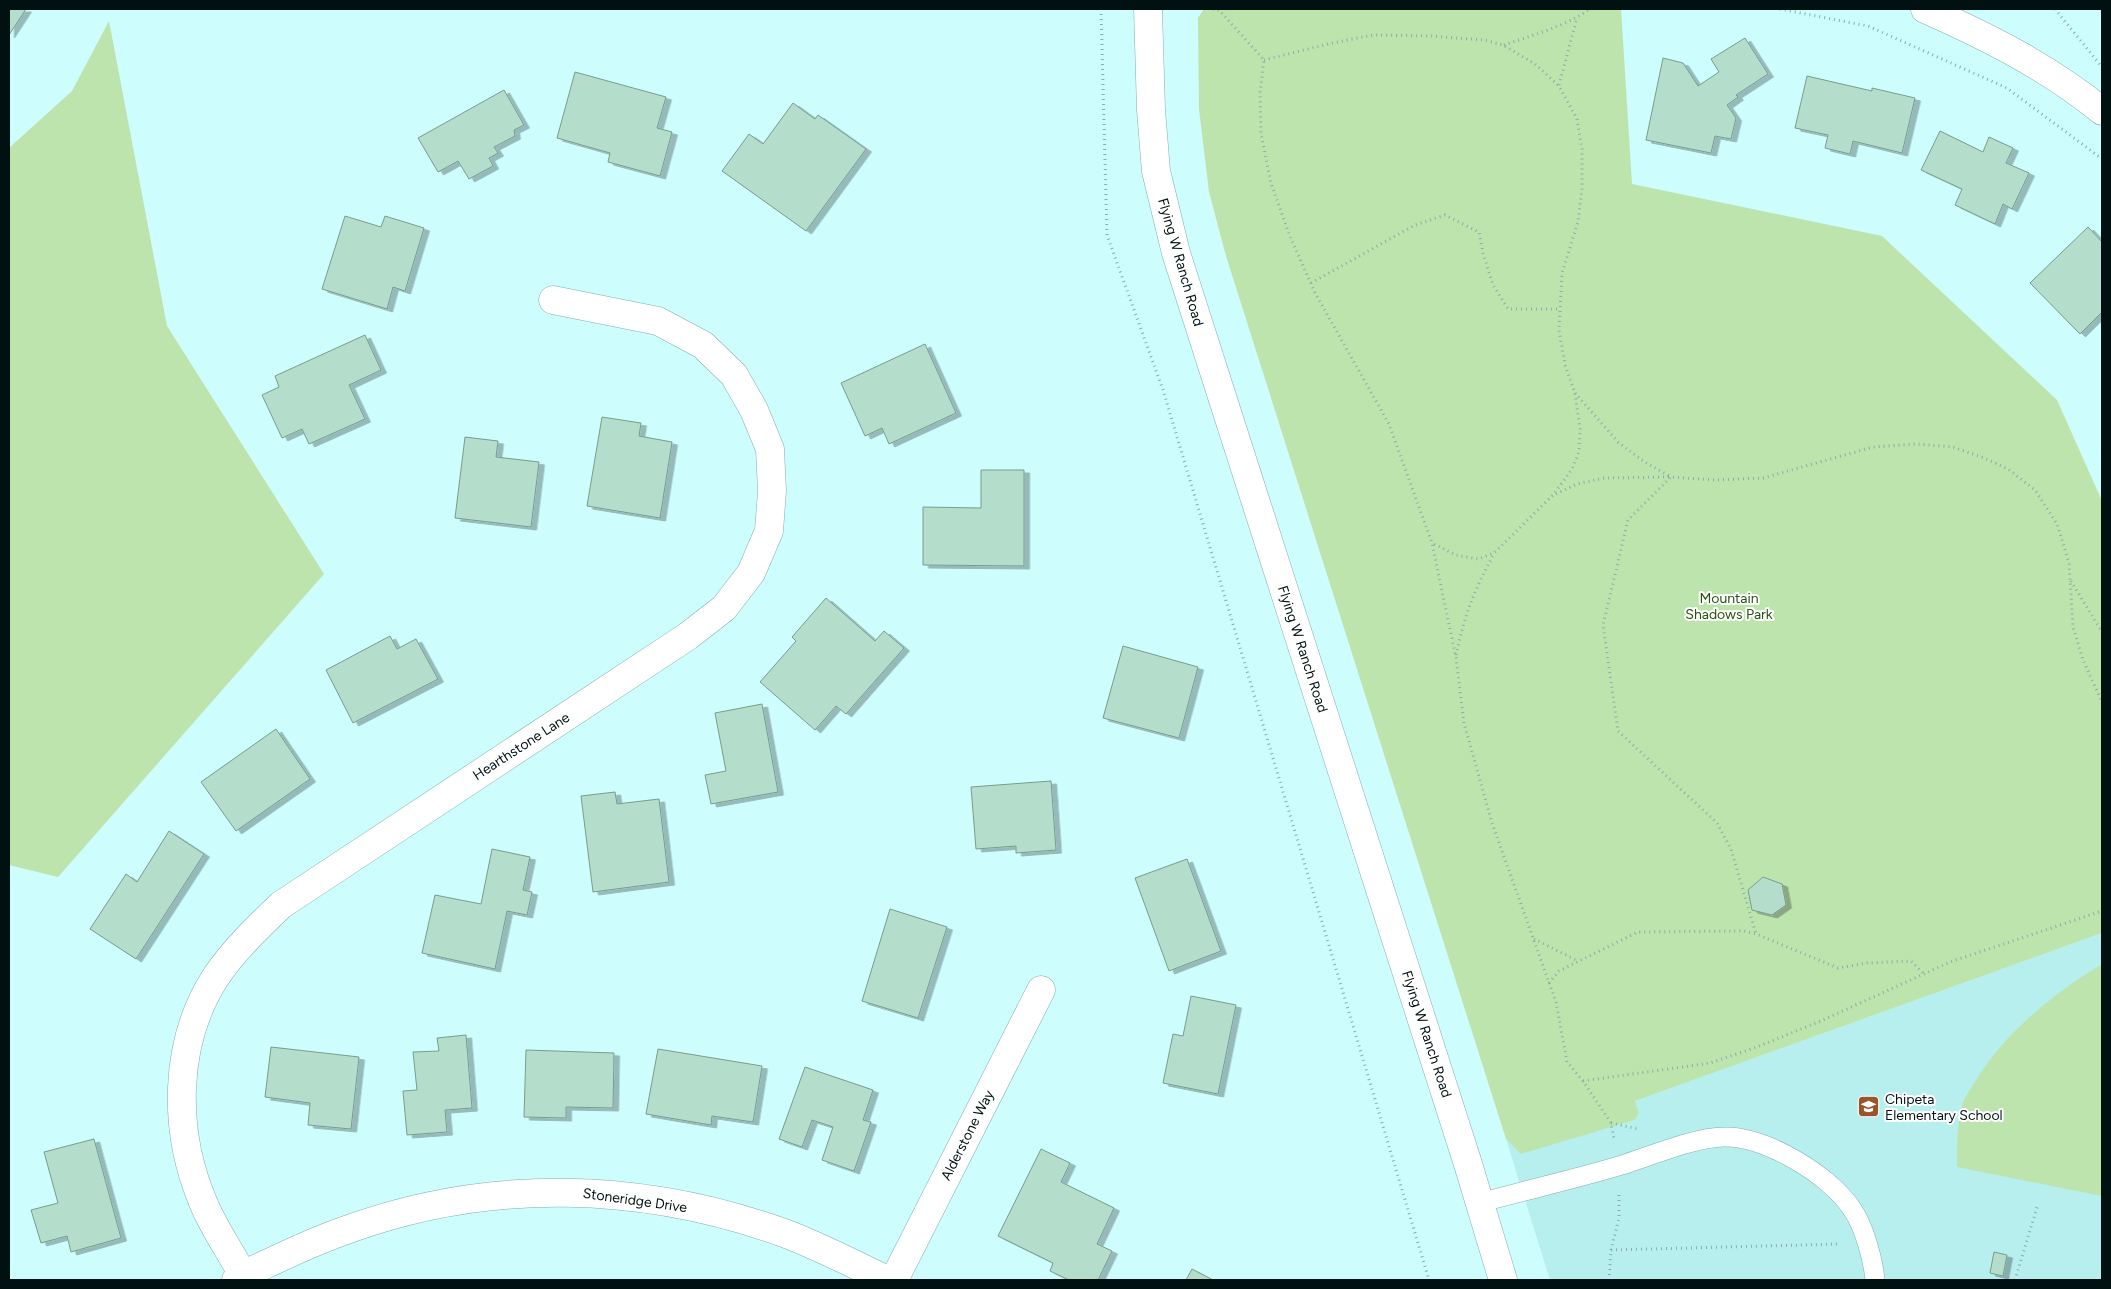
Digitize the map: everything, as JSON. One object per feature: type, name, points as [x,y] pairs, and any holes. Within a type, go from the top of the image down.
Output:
[{"type":"street","name":"Flying W Ranch Road","points":[[1148,9],[1151,110],[1156,171],[1176,253],[1503,1280]]},
{"type":"street","points":[[1925,9],[2026,58],[2078,92],[2102,111]]},
{"type":"street","name":"Hearthstone Lane","points":[[239,1278],[203,1202],[187,1153],[181,1110],[183,1065],[195,1021],[215,979],[245,940],[281,905],[688,636],[724,608],[751,572],[769,531],[772,491],[770,448],[754,410],[734,375],[703,345],[658,321],[552,300]]},
{"type":"street","name":"Alderstone Way","points":[[894,1280],[1041,990]]},
{"type":"street","name":"Stoneridge Drive","points":[[239,1278],[316,1240],[384,1216],[449,1202],[526,1192],[596,1193],[664,1202],[728,1215],[784,1234],[887,1280]]},
{"type":"lane","points":[[1479,1203],[1619,1166],[1694,1143],[1724,1137],[1752,1142],[1776,1150],[1801,1163],[1829,1182],[1853,1209],[1872,1256],[1875,1280]]},
{"type":"path","points":[[1101,9],[1107,234],[1163,390],[1429,1280]]},
{"type":"path","points":[[1213,9],[1219,10],[1264,60],[1260,93],[1261,134],[1269,175],[1289,234],[1311,283],[1389,424],[1432,543],[1456,658],[1464,723],[1492,823],[1556,1002],[1567,1062],[1583,1081],[1611,1123],[1619,1166],[1619,1218],[1611,1250],[1609,1280]]},
{"type":"path","points":[[1503,45],[1578,18],[1590,9]]},
{"type":"path","points":[[1780,9],[1868,26],[2007,88],[2102,158]]},
{"type":"path","points":[[2055,9],[2102,67]]},
{"type":"path","points":[[1559,86],[1578,18]]},
{"type":"path","points":[[1264,60],[1373,35],[1484,40],[1503,45],[1535,64],[1559,86],[1577,119],[1582,150],[1582,188],[1578,222],[1562,274],[1559,330],[1565,365],[1575,393],[1580,429],[1579,452],[1572,470],[1554,494],[1494,553],[1477,584],[1464,617],[1456,658]]},
{"type":"path","points":[[1311,283],[1415,225],[1445,215],[1479,232],[1483,254],[1493,285],[1508,309],[1560,309]]},
{"type":"path","points":[[1575,393],[1618,442],[1643,461],[1671,477]]},
{"type":"path","points":[[1554,494],[1576,484],[1604,478],[1671,477],[1714,480],[1763,478],[1873,448],[1916,444],[1953,447],[1984,458],[2008,469],[2035,490],[2057,524],[2069,563],[2073,627],[2083,660],[2102,702]]},
{"type":"path","points":[[1671,477],[1628,520],[1603,625],[1618,731],[1717,823],[1731,849],[1756,934]]},
{"type":"path","points":[[1432,543],[1456,556],[1478,559],[1494,553]]},
{"type":"path","points":[[2070,580],[2102,632]]},
{"type":"path","points":[[1583,1081],[1710,1063],[1757,1047],[1815,1023],[1950,962],[2102,911]]},
{"type":"path","points":[[1549,983],[1559,971],[1638,932],[1744,931],[1756,934],[1838,968],[1867,963],[1911,961],[1924,974]]},
{"type":"path","points":[[1533,939],[1578,961]]},
{"type":"path","points":[[2015,1280],[2038,1204]]},
{"type":"path","points":[[1611,1250],[1849,1244],[1872,1256]]},
{"type":"shaded area","name":"Chipeta Elementary School","points":[[2102,933],[2102,1280],[1550,1280],[1506,1139],[1521,1153],[1635,1120],[1639,1113],[1635,1101]]},
{"type":"green space","name":"Mountain Shadows Park","points":[[1204,9],[1621,9],[1632,184],[1882,236],[2057,400],[2102,501],[2102,933],[1635,1101],[1639,1113],[1635,1120],[1521,1154],[1506,1139],[1226,256],[1209,192],[1199,109],[1198,18]]},
{"type":"green space","points":[[109,21],[167,326],[324,574],[58,877],[9,865],[9,148],[72,91]]},
{"type":"green space","points":[[2102,964],[2102,1196],[1957,1167],[1958,1126],[1963,1102],[1987,1064],[2015,1031],[2048,1001]]},
{"type":"building","points":[[9,9],[26,9],[9,35]]},
{"type":"building","points":[[1745,38],[1768,74],[1736,95],[1738,97],[1727,105],[1736,118],[1731,139],[1715,136],[1711,153],[1646,140],[1663,58],[1683,63],[1698,86],[1719,72],[1711,59]]},
{"type":"building","points":[[575,72],[666,97],[657,128],[672,132],[660,176],[608,162],[610,153],[557,138]]},
{"type":"building","points":[[1807,76],[1872,91],[1872,88],[1915,98],[1902,153],[1853,141],[1850,154],[1825,148],[1828,135],[1795,128]]},
{"type":"building","points":[[504,90],[524,125],[514,130],[515,136],[494,147],[498,153],[489,158],[493,166],[469,179],[458,161],[438,172],[418,138]]},
{"type":"building","points":[[793,103],[815,119],[818,115],[866,149],[806,231],[722,171],[749,134],[763,144]]},
{"type":"building","points":[[1940,131],[1983,152],[1989,137],[2013,148],[2006,163],[2029,173],[2012,209],[2003,204],[1995,224],[1955,205],[1962,189],[1921,170]]},
{"type":"building","points":[[345,216],[381,227],[385,216],[424,228],[405,291],[393,287],[387,309],[322,289]]},
{"type":"building","points":[[2088,227],[2102,242],[2102,312],[2080,334],[2030,283]]},
{"type":"building","points":[[365,335],[381,370],[349,385],[365,419],[309,444],[302,429],[282,438],[262,395],[279,387],[275,376]]},
{"type":"building","points":[[925,344],[956,413],[889,444],[882,428],[865,436],[841,383]]},
{"type":"building","points":[[602,417],[641,423],[639,436],[672,442],[660,518],[587,506]]},
{"type":"building","points":[[465,437],[498,441],[496,457],[539,462],[531,527],[455,518]]},
{"type":"building","points":[[981,470],[1024,470],[1024,566],[923,565],[923,507],[981,508]]},
{"type":"building","points":[[826,598],[875,641],[884,631],[904,648],[846,714],[836,706],[815,730],[760,682],[796,641],[792,637]]},
{"type":"building","points":[[390,636],[397,649],[416,639],[438,679],[353,723],[326,670]]},
{"type":"building","points":[[1123,646],[1198,667],[1179,738],[1103,718]]},
{"type":"building","points":[[762,704],[778,792],[711,804],[705,775],[726,771],[715,713]]},
{"type":"building","points":[[276,729],[310,779],[236,831],[201,782]]},
{"type":"building","points":[[1051,781],[1056,850],[1016,853],[1016,846],[976,849],[971,787]]},
{"type":"building","points":[[615,792],[617,804],[659,799],[669,882],[593,892],[581,796]]},
{"type":"building","points":[[169,831],[204,854],[136,959],[90,929],[126,874],[137,882]]},
{"type":"building","points":[[492,849],[530,857],[523,890],[532,892],[527,915],[507,911],[495,969],[422,953],[435,895],[481,904]]},
{"type":"building","points":[[1187,859],[1221,951],[1169,971],[1135,878]]},
{"type":"building","points":[[1763,877],[1782,884],[1786,905],[1772,915],[1752,910],[1748,890]]},
{"type":"building","points":[[890,909],[947,927],[918,1018],[862,1001]]},
{"type":"building","points":[[1191,996],[1236,1005],[1218,1094],[1163,1083],[1173,1034],[1183,1036]]},
{"type":"building","points":[[466,1035],[472,1108],[445,1110],[447,1132],[407,1135],[403,1091],[417,1090],[413,1052],[439,1051],[437,1038]]},
{"type":"building","points":[[271,1047],[359,1057],[351,1129],[308,1125],[310,1103],[265,1097]]},
{"type":"building","points":[[658,1049],[762,1066],[753,1122],[712,1116],[711,1125],[646,1114]]},
{"type":"building","points":[[526,1050],[614,1053],[613,1108],[566,1107],[566,1118],[524,1117]]},
{"type":"building","points":[[805,1067],[873,1090],[863,1120],[871,1122],[854,1171],[822,1160],[833,1127],[812,1120],[802,1147],[779,1139]]},
{"type":"building","points":[[94,1139],[121,1238],[71,1252],[67,1236],[41,1243],[31,1210],[58,1203],[44,1152]]},
{"type":"building","points":[[1041,1149],[1070,1163],[1061,1182],[1114,1208],[1097,1244],[1112,1251],[1098,1280],[1069,1280],[1050,1271],[1053,1263],[998,1236]]},
{"type":"building","points":[[1994,1252],[2007,1255],[2003,1276],[1990,1273]]},
{"type":"building","points":[[1192,1269],[1213,1280],[1186,1280]]},
{"type":"place","name":"Chipeta Elementary School","points":[[1869,1107]]}]
